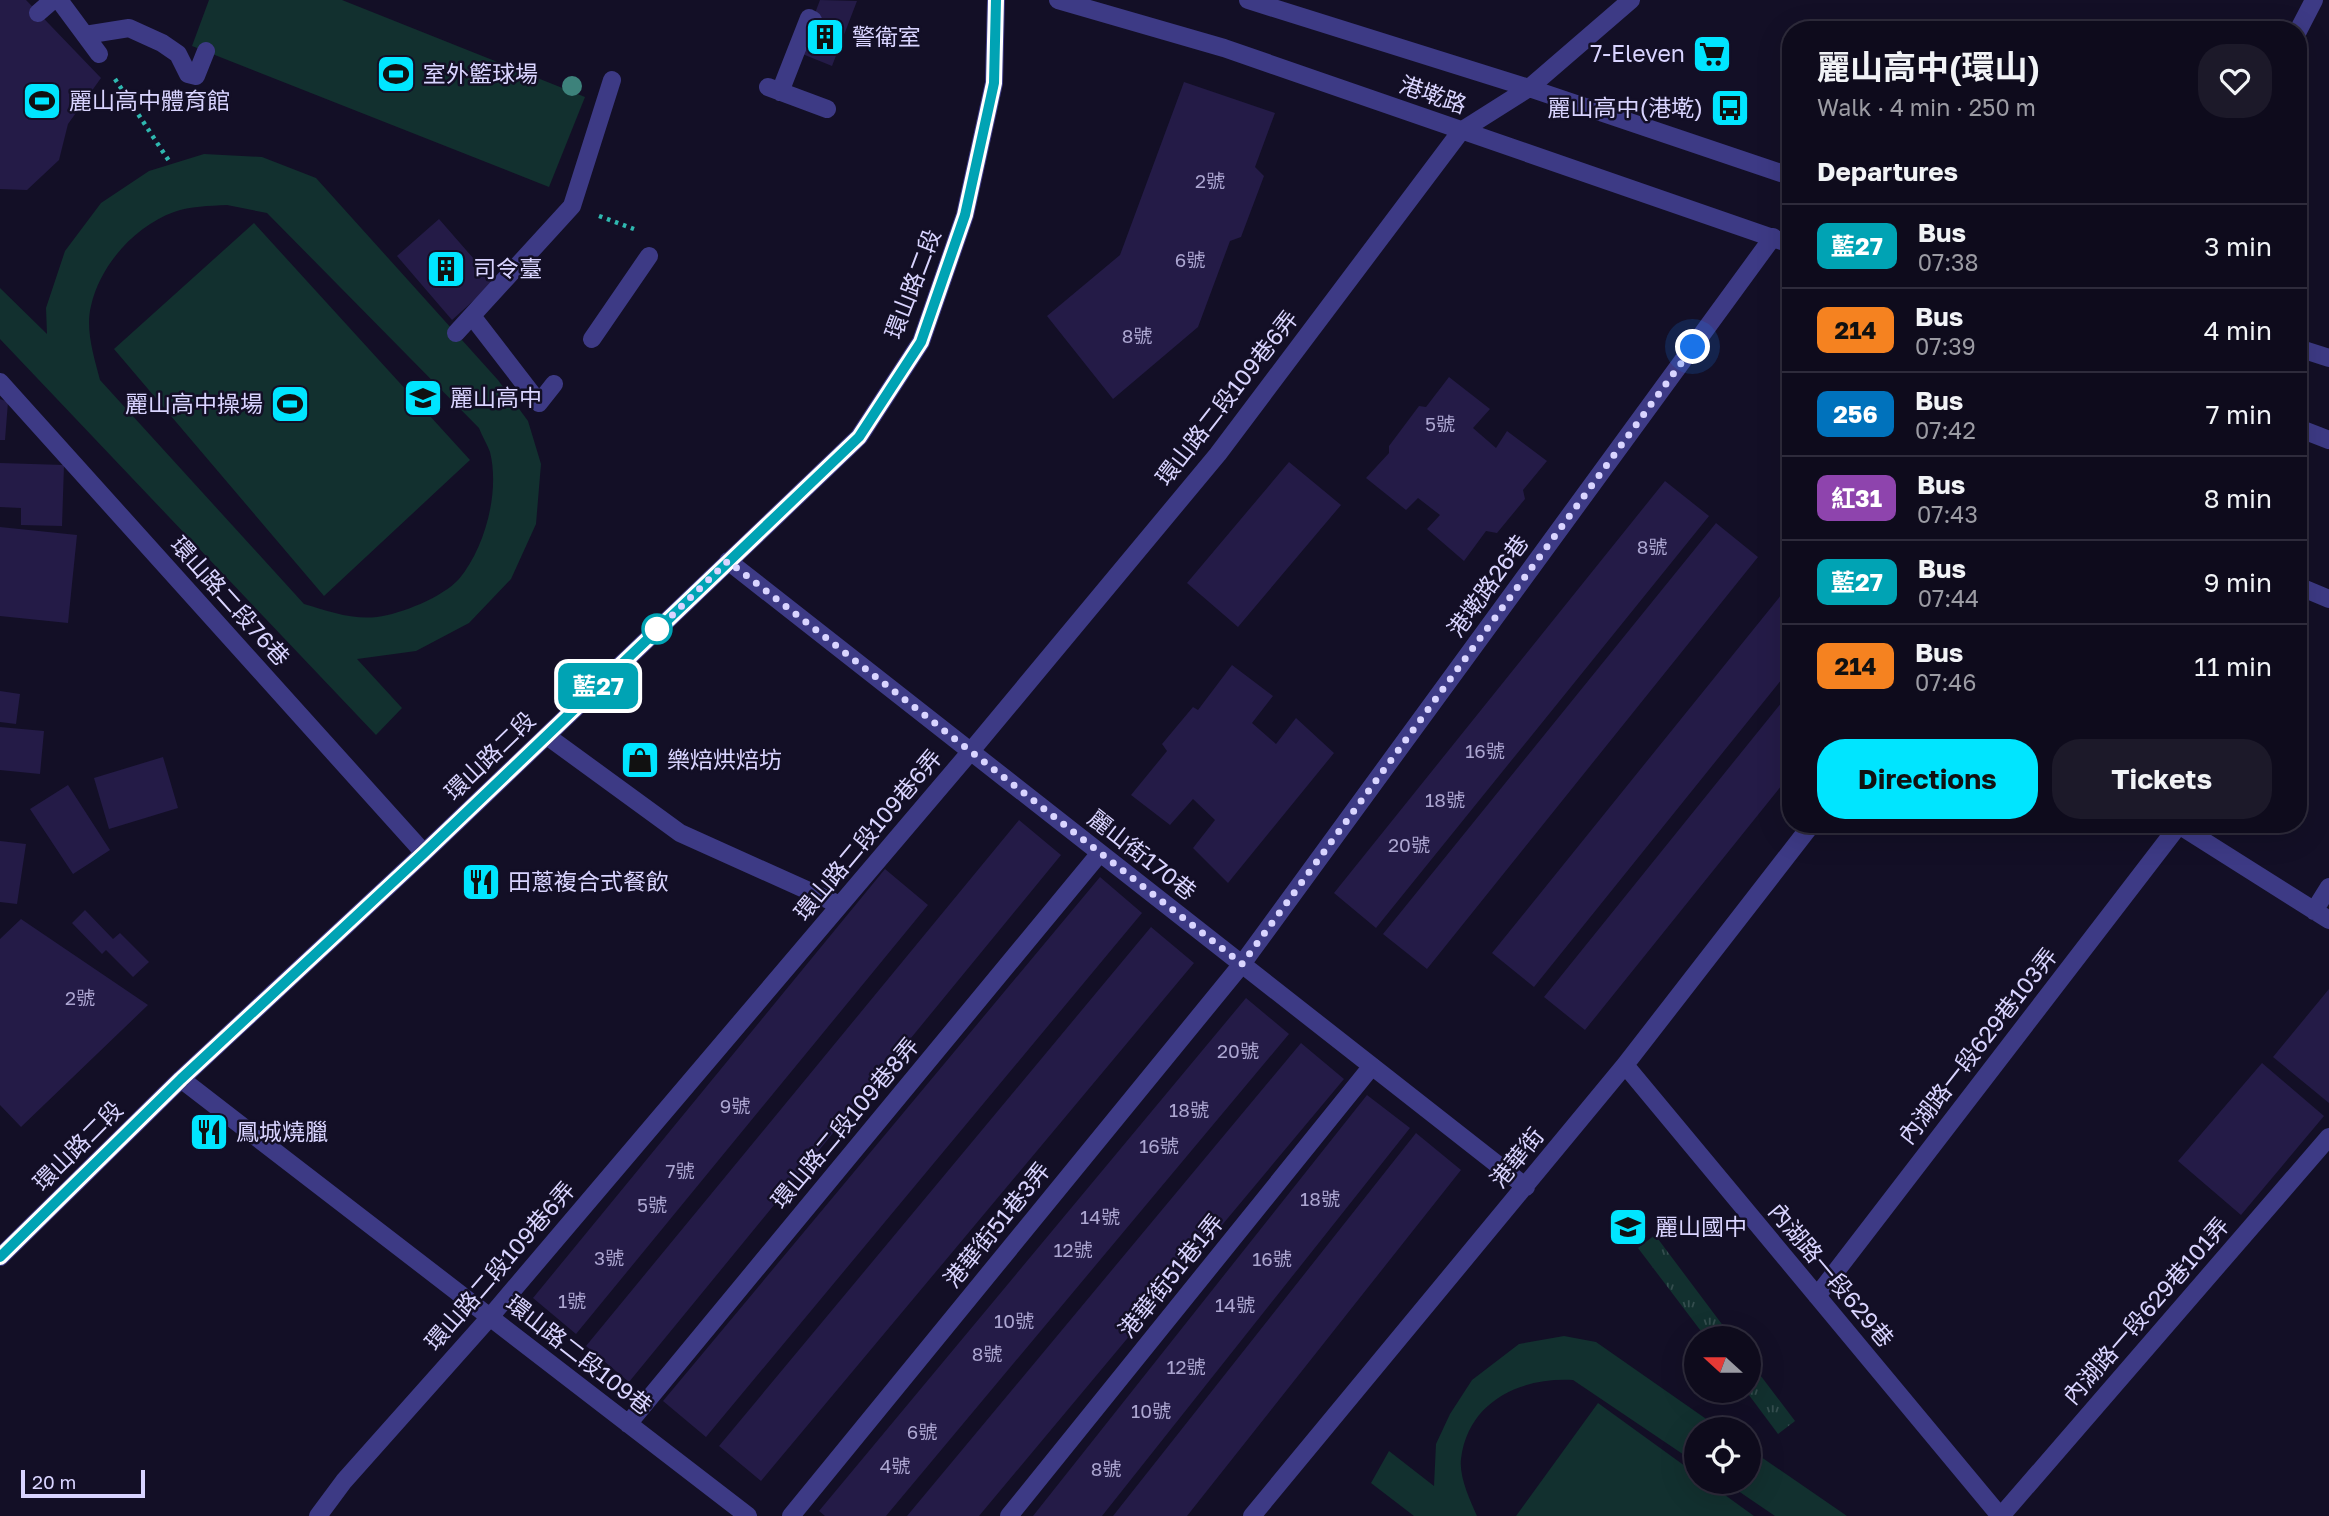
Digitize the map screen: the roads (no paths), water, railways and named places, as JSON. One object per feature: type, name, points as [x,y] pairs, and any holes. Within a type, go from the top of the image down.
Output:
[{"type":"street","points":[[38,13],[53,0]]},
{"type":"street","points":[[59,0],[99,54]]},
{"type":"street","name":"環山路二段","points":[[0,1257],[181,1079],[424,853],[859,437],[921,342],[965,215],[994,83],[996,0]]},
{"type":"street","name":"港墘路","points":[[1058,0],[1224,48],[1782,241]]},
{"type":"street","name":"港墘路","points":[[1248,0],[1529,88],[1782,173]]},
{"type":"street","name":"環山路二段109巷6弄","points":[[318,1516],[344,1481],[490,1317],[841,905],[1218,454],[1461,131],[1529,88],[1631,0]]},
{"type":"street","points":[[2303,21],[2314,0]]},
{"type":"street","points":[[813,20],[809,18],[774,90],[827,109]]},
{"type":"street","points":[[85,35],[129,28],[162,43],[178,54],[188,74],[195,76],[206,51]]},
{"type":"street","points":[[456,333],[572,206],[612,80]]},
{"type":"street","name":"港墘路26巷","points":[[1242,964],[1773,237]]},
{"type":"street","points":[[592,339],[649,256]]},
{"type":"street","points":[[472,316],[539,403],[554,384]]},
{"type":"street","points":[[2307,351],[2329,358]]},
{"type":"street","name":"環山路二段76巷","points":[[0,382],[424,853]]},
{"type":"street","points":[[2307,431],[2329,440]]},
{"type":"street","name":"麗山街170巷","points":[[728,561],[1526,1187]]},
{"type":"street","points":[[2307,590],[2329,599]]},
{"type":"street","points":[[547,736],[680,833],[841,905]]},
{"type":"street","name":"港華街","points":[[1252,1516],[1625,1065],[1805,833]]},
{"type":"street","name":"內湖路一段629巷103弄","points":[[1817,1296],[2172,833]]},
{"type":"street","points":[[2191,833],[2322,915],[2329,887]]},
{"type":"street","name":"環山路二段109巷8弄","points":[[628,1424],[1100,853]]},
{"type":"street","name":"港華街51巷3弄","points":[[791,1516],[1242,964]]},
{"type":"street","name":"內湖路一段629巷","points":[[1625,1065],[2000,1516]]},
{"type":"street","name":"港華街51巷1弄","points":[[1009,1516],[1372,1066]]},
{"type":"street","name":"環山路二段109巷","points":[[181,1079],[748,1516]]},
{"type":"street","name":"內湖路一段629巷101弄","points":[[2000,1516],[2329,1137]]},
{"type":"place","name":"警衛室","points":[[825,37]]},
{"type":"place","name":"7-Eleven","points":[[1712,54]]},
{"type":"place","name":"室外籃球場","points":[[396,74]]},
{"type":"place","name":"麗山高中體育館","points":[[42,101]]},
{"type":"place","name":"麗山高中(港墘)","points":[[1730,108]]},
{"type":"place","name":"司令臺","points":[[446,269]]},
{"type":"place","name":"麗山高中","points":[[423,398]]},
{"type":"place","name":"麗山高中操場","points":[[290,404]]},
{"type":"place","name":"樂焙烘焙坊","points":[[640,760]]},
{"type":"place","name":"田蔥複合式餐飲","points":[[481,882]]},
{"type":"place","name":"鳳城燒臘","points":[[209,1132]]},
{"type":"place","name":"麗山國中","points":[[1628,1227]]}]
